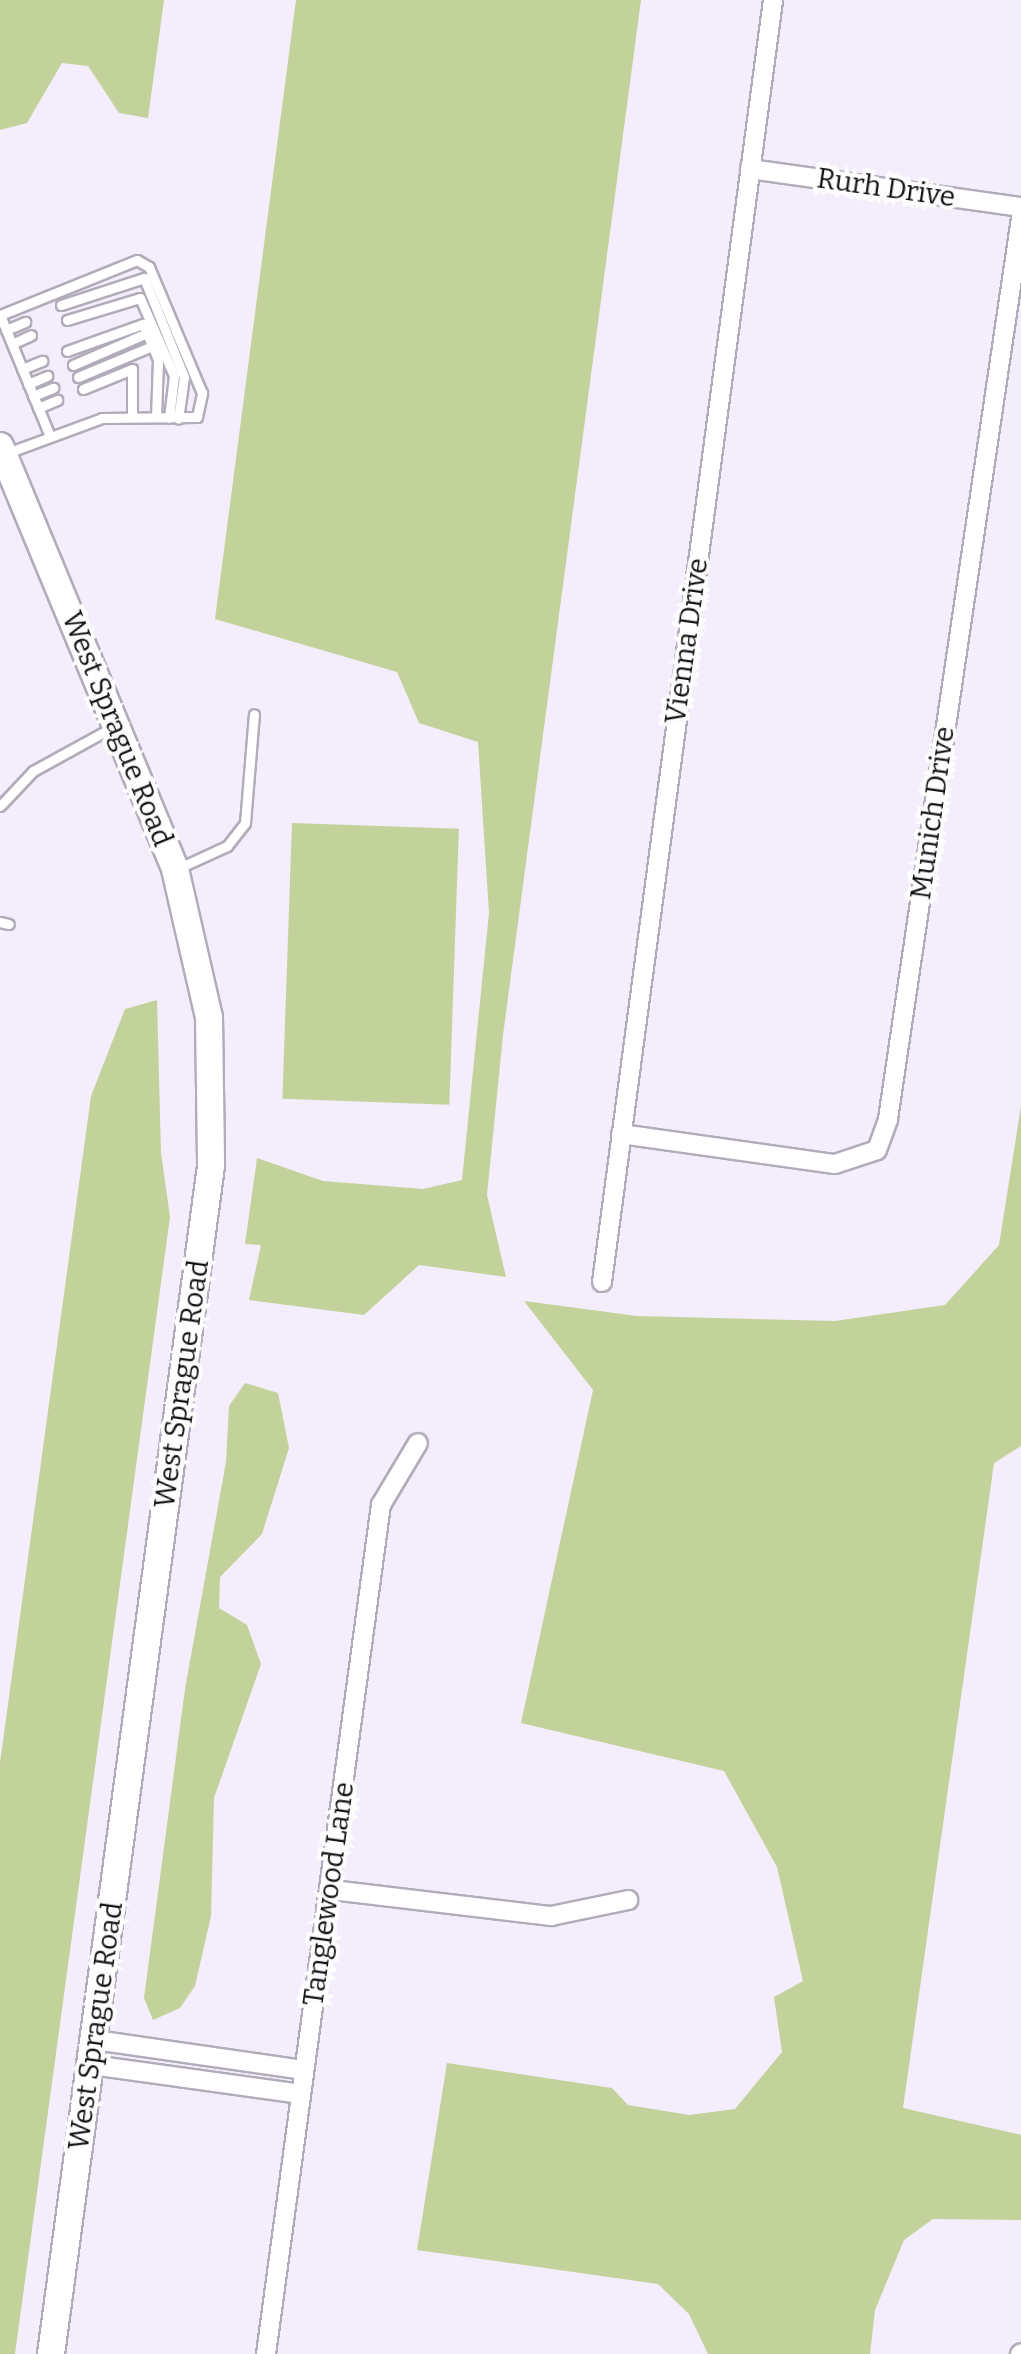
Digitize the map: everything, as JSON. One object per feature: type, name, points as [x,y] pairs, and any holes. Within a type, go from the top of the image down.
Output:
[{"type":"street","name":"Vienna Drive","points":[[602,1282],[773,0]]},
{"type":"street","name":"Rurh Drive","points":[[750,169],[1021,207]]},
{"type":"street","name":"Munich Drive","points":[[621,1134],[835,1164],[877,1150],[888,1119],[1021,218]]},
{"type":"street","name":"West Sprague Road","points":[[2,450],[175,869],[209,1017],[211,1166],[51,2354]]},
{"type":"street","name":"Tanglewood Lane","points":[[266,2354],[303,2070],[332,1890],[381,1505],[418,1443]]},
{"type":"street","points":[[332,1890],[551,1916],[628,1900]]},
{"type":"street","points":[[93,2053],[303,2070]]},
{"type":"street","points":[[93,2053],[301,2094]]},
{"type":"lane","points":[[2,450],[49,434],[132,415],[174,419],[197,417],[202,393],[149,267],[137,260],[0,315],[49,434]]},
{"type":"lane","points":[[61,305],[144,278],[184,377],[174,419]]},
{"type":"lane","points":[[67,320],[140,298],[174,376],[174,419]]},
{"type":"lane","points":[[6,330],[25,322]]},
{"type":"lane","points":[[67,351],[136,323],[147,333],[152,346],[156,417]]},
{"type":"lane","points":[[73,365],[147,333]]},
{"type":"lane","points":[[12,344],[31,335]]},
{"type":"lane","points":[[78,377],[152,346]]},
{"type":"lane","points":[[22,369],[42,361]]},
{"type":"lane","points":[[83,389],[132,369],[132,415]]},
{"type":"lane","points":[[28,384],[47,376]]},
{"type":"lane","points":[[33,396],[53,388]]},
{"type":"lane","points":[[38,408],[57,400]]},
{"type":"lane","points":[[175,869],[214,855],[245,823],[254,714]]},
{"type":"lane","points":[[0,806],[33,771],[116,725]]},
{"type":"green space","points":[[0,0],[164,0],[148,118],[119,113],[88,66],[62,63],[27,123],[0,130]]},
{"type":"green space","points":[[296,0],[641,0],[503,1035],[487,1195],[506,1277],[419,1265],[364,1315],[249,1300],[261,1245],[245,1244],[257,1158],[323,1181],[423,1189],[462,1180],[489,913],[478,742],[419,723],[397,672],[215,619]]},
{"type":"green space","points":[[292,823],[459,829],[449,1105],[282,1099]]},
{"type":"green space","points":[[157,1000],[161,1153],[170,1217],[15,2354],[0,2354],[0,1763],[91,1096],[125,1009]]},
{"type":"green space","points":[[1021,1106],[1021,1446],[994,1463],[903,2108],[1021,2135],[1021,2220],[933,2219],[904,2240],[875,2310],[870,2354],[708,2354],[689,2314],[658,2284],[417,2250],[447,2063],[612,2088],[628,2105],[689,2115],[735,2109],[782,2052],[774,1997],[803,1981],[777,1867],[724,1771],[521,1723],[593,1390],[524,1301],[637,1316],[835,1321],[945,1305],[999,1245]]},
{"type":"green space","points":[[245,1383],[278,1393],[289,1448],[262,1534],[220,1577],[219,1608],[247,1625],[261,1664],[214,1798],[211,1916],[195,1986],[180,2008],[153,2020],[144,1998],[185,1689],[226,1462],[229,1406]]}]
